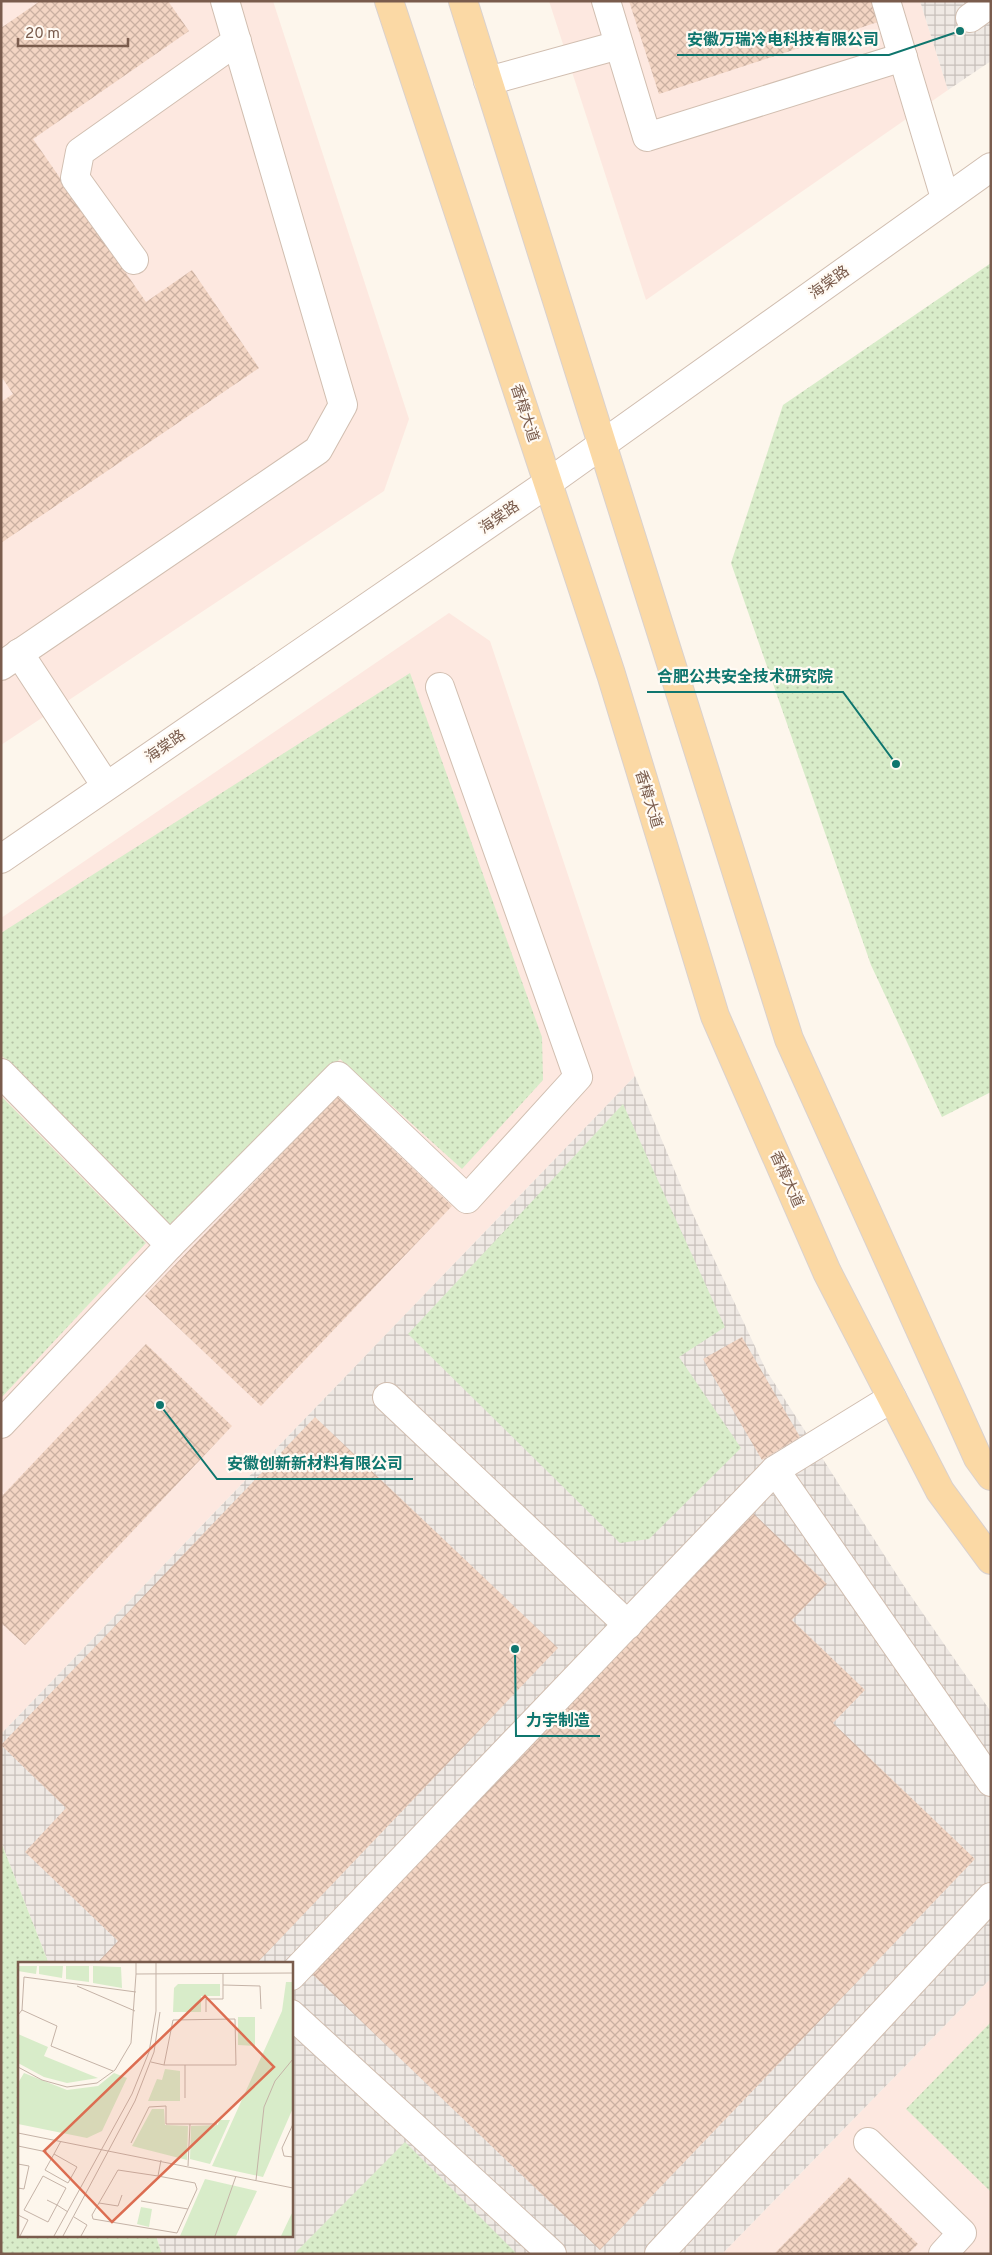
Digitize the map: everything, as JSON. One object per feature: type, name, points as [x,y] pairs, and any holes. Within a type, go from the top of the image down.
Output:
[{"type":"main road","name":"香樟大道","points":[[389,1],[614,684],[715,1016],[827,1272],[940,1491],[991,1560]]},
{"type":"main road","points":[[463,1],[789,1039],[978,1458],[991,1476]]},
{"type":"street","points":[[106,786],[10,660],[318,450],[343,405],[225,1]]},
{"type":"street","points":[[606,1],[647,137],[904,57]]},
{"type":"street","points":[[886,1],[946,198]]},
{"type":"street","points":[[134,260],[75,178],[80,152],[237,41]]},
{"type":"street","points":[[488,81],[619,45]]},
{"type":"street","name":"海棠路","points":[[1,858],[548,483],[991,166]]},
{"type":"street","points":[[1,1424],[170,1245],[338,1076],[468,1199],[578,1076],[440,687]]},
{"type":"street","points":[[1,1073],[170,1245]]},
{"type":"street","points":[[386,1397],[628,1625]]},
{"type":"street","points":[[292,1975],[775,1470],[892,1398]]},
{"type":"street","points":[[775,1470],[991,1782]]},
{"type":"street","points":[[659,2254],[991,1898]]},
{"type":"street","points":[[292,2015],[552,2254]]},
{"type":"street","points":[[868,2142],[962,2233],[943,2254]]},
{"type":"shaded area","points":[[1,1],[273,1],[409,419],[384,491],[1,745]]},
{"type":"shaded area","points":[[549,1],[920,1],[948,90],[646,300]]},
{"type":"shaded area","points":[[920,1],[991,1],[991,61],[948,90]]},
{"type":"shaded area","points":[[449,613],[490,641],[635,1076],[1,1734],[1,918]]},
{"type":"shaded area","points":[[635,1076],[692,1212],[766,1370],[904,1586],[991,1712],[991,1978],[722,2254],[162,2254],[157,2238],[292,2238],[292,1962],[48,1962],[1,1842],[1,1734]]},
{"type":"shaded area","points":[[991,1978],[991,2254],[722,2254]]},
{"type":"green space","points":[[991,263],[991,1092],[942,1117],[871,965],[731,563],[783,405]]},
{"type":"green space","points":[[410,673],[542,1037],[543,1080],[462,1169],[340,1059],[169,1225],[1,1055],[1,933]]},
{"type":"green space","points":[[1,1096],[146,1243],[1,1398]]},
{"type":"green space","points":[[623,1104],[725,1327],[679,1357],[741,1448],[649,1539],[620,1543],[408,1334]]},
{"type":"green space","points":[[1,1842],[48,1962],[18,1962],[18,2238],[157,2238],[162,2254],[1,2254]]},
{"type":"green space","points":[[991,2022],[991,2192],[906,2109]]},
{"type":"green space","points":[[405,2142],[517,2254],[294,2254]]},
{"type":"building","points":[[40,1],[168,1],[189,31],[33,139],[146,302],[192,270],[259,368],[1,543],[1,402],[13,394],[1,376],[1,28]]},
{"type":"building","points":[[629,1],[875,1],[881,21],[659,94]]},
{"type":"building","points":[[337,1096],[452,1206],[261,1406],[145,1296]]},
{"type":"building","points":[[742,1337],[800,1437],[762,1460],[703,1359]]},
{"type":"building","points":[[146,1344],[232,1426],[25,1645],[1,1623],[1,1497]]},
{"type":"building","points":[[315,1417],[558,1648],[258,1962],[98,1962],[118,1941],[25,1852],[66,1808],[1,1745]]},
{"type":"building","points":[[753,1513],[827,1584],[792,1620],[865,1690],[833,1723],[975,1859],[600,2250],[311,1973]]},
{"type":"building","points":[[849,2177],[918,2244],[908,2254],[774,2254]]},
{"type":"place","name":"安徽万瑞冷电科技有限公司","points":[[960,31]]},
{"type":"place","name":"合肥公共安全技术研究院","points":[[896,764]]},
{"type":"place","name":"安徽创新新材料有限公司","points":[[160,1405]]},
{"type":"place","name":"力宇制造","points":[[515,1649]]}]
